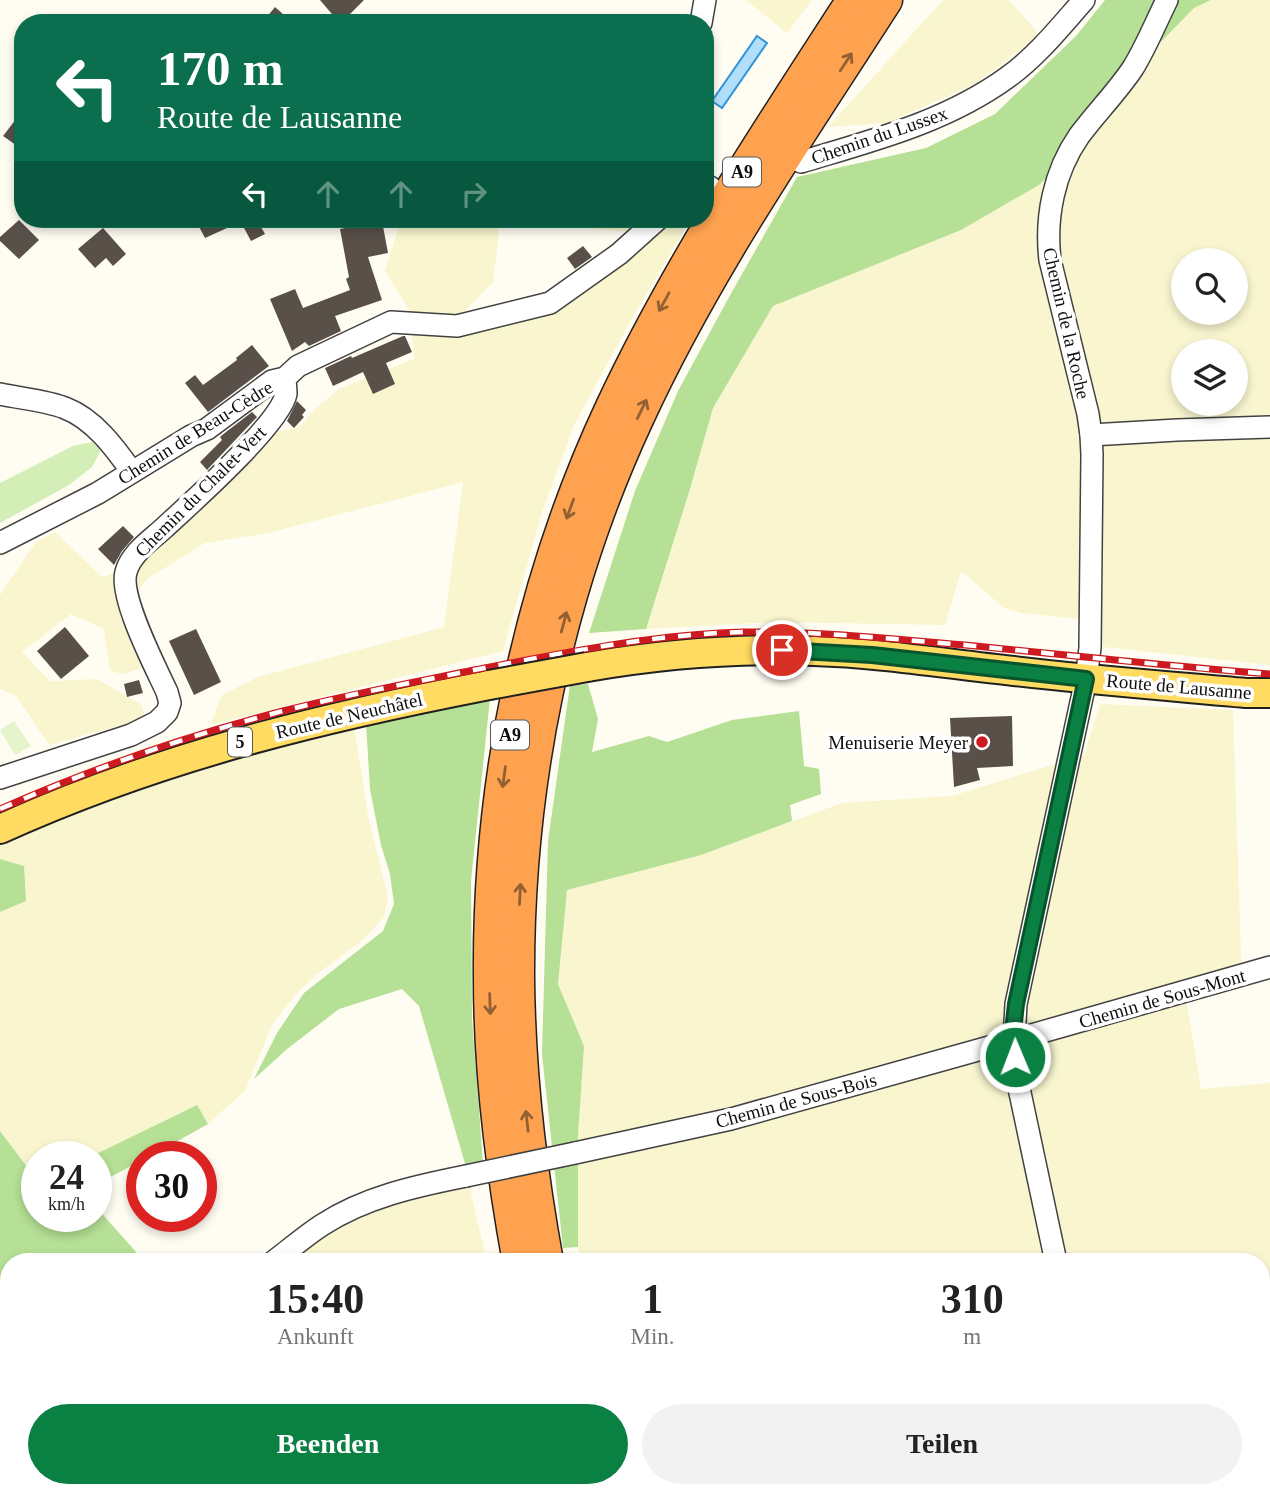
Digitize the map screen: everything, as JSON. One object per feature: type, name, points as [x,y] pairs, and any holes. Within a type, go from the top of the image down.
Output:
[{"type":"highway","name":"A9","points":[[714,218],[853,0]]},
{"type":"highway","name":"A9","points":[[546,1253],[522,1073],[519,937],[523,854],[532,773],[547,692],[567,612],[591,534],[636,420],[681,331],[758,199],[886,0]]},
{"type":"highway","name":"A9","points":[[518,1253],[503,1157],[495,1077],[490,1000],[490,936],[495,852],[519,688],[550,568],[578,486],[611,409],[656,317],[708,228]]},
{"type":"main road","name":"Route de Lausanne","points":[[587,667],[652,657],[706,653],[814,651],[884,656],[1086,679],[1270,693]]},
{"type":"main road","name":"Route de Neuchâtel","points":[[0,829],[83,794],[211,750],[337,716],[587,667]]},
{"type":"street","name":"Chemin du Lussex","points":[[800,162],[907,129],[974,100],[1031,58],[1084,0]]},
{"type":"street","name":"Chemin de la Roche","points":[[1054,1253],[1016,1074],[1014,1040],[1016,1004],[1086,679],[1090,648],[1092,468],[1088,414],[1050,260],[1049,214],[1056,185],[1078,137],[1134,67],[1167,0]]},
{"type":"street","name":"Chemin de Beau-Cèdre","points":[[0,543],[97,493],[207,429],[272,381],[285,378],[298,366],[391,322],[457,326],[550,303],[619,254],[648,228]]},
{"type":"street","name":"Chemin du Chalet-Vert","points":[[0,778],[131,734],[157,722],[167,712],[170,703],[167,692],[129,606],[125,573],[138,552],[227,468],[267,425],[286,394],[285,378]]},
{"type":"street","points":[[0,394],[64,407],[78,414],[95,427],[132,472]]},
{"type":"street","points":[[1091,435],[1270,427]]},
{"type":"street","name":"Chemin de Sous-Mont","points":[[1014,1040],[1270,967]]},
{"type":"street","name":"Chemin de Sous-Bois","points":[[285,1253],[345,1212],[398,1190],[731,1119],[1014,1040]]},
{"type":"shaded area","points":[[746,0],[812,0],[787,33]]},
{"type":"shaded area","points":[[943,0],[1009,0],[1039,34],[1002,65],[971,86],[886,123],[828,127]]},
{"type":"shaded area","points":[[1211,0],[1270,0],[1270,665],[1103,647],[1078,619],[1021,613],[1004,608],[961,571],[945,625],[772,622],[646,629],[713,408],[773,306],[961,230],[1039,185],[1088,138],[1157,46],[1194,8]]},
{"type":"shaded area","points":[[398,228],[498,228],[493,282],[459,317],[545,292],[605,255],[626,232],[590,228],[686,228],[632,318],[574,425],[541,515],[503,651],[210,725],[222,695],[258,677],[444,627],[463,482],[268,533],[205,543],[147,579],[127,606],[149,666],[123,674],[110,671],[104,629],[71,614],[22,652],[50,681],[97,679],[142,705],[145,719],[49,745],[16,696],[0,689],[0,595],[36,542],[55,532],[102,577],[128,569],[259,434],[298,428],[317,407],[339,389],[414,359],[410,311],[385,271]]},
{"type":"shaded area","points":[[1100,704],[1233,710],[1242,986],[1186,999],[1201,1089],[1270,1083],[1270,1253],[579,1253],[578,1136],[584,1046],[558,984],[567,889],[701,855],[842,803],[952,796],[1084,755]]},
{"type":"shaded area","points":[[354,726],[369,821],[388,897],[384,917],[364,939],[317,974],[296,994],[272,1025],[245,1091],[208,1124],[196,1105],[112,1146],[112,1141],[21,1141],[21,1159],[0,1131],[0,912],[26,901],[24,866],[0,859],[0,844],[72,811],[169,777]]},
{"type":"shaded area","points":[[469,1185],[485,1253],[298,1253],[329,1231],[396,1200]]},
{"type":"green space","points":[[1105,0],[1211,0],[1194,8],[1157,46],[1088,138],[1039,185],[961,230],[773,306],[713,408],[646,629],[589,633],[635,491],[678,391],[797,177],[926,148],[995,114],[1076,36]]},
{"type":"green space","points":[[92,442],[101,450],[92,467],[69,485],[0,523],[0,483],[73,446]]},
{"type":"green space","points":[[588,684],[598,719],[592,752],[649,736],[667,742],[732,720],[799,711],[804,766],[819,769],[821,794],[790,805],[792,821],[701,855],[567,890],[558,984],[584,1046],[578,1136],[578,1247],[563,1248],[542,1054],[548,841],[570,685]]},
{"type":"green space","points":[[490,698],[471,881],[472,1019],[483,1163],[466,1167],[419,1006],[402,989],[339,1009],[287,1049],[254,1079],[277,1033],[304,993],[383,931],[394,904],[390,874],[381,845],[370,789],[366,723]]},
{"type":"green space","points":[[14,721],[31,746],[15,755],[0,730]]},
{"type":"green space","points":[[0,859],[24,866],[26,901],[0,912]]},
{"type":"green space","points":[[197,1105],[208,1124],[178,1141],[126,1141],[126,1169],[112,1176],[112,1146]]},
{"type":"green space","points":[[0,1131],[21,1159],[21,1232],[112,1232],[112,1225],[137,1253],[0,1253]]},
{"type":"water","points":[[757,36],[767,43],[722,108],[714,102],[714,98]]},
{"type":"building","points":[[320,0],[364,0],[350,14],[332,14]]},
{"type":"building","points":[[275,7],[283,14],[269,14]]},
{"type":"building","points":[[14,122],[14,144],[3,136]]},
{"type":"building","points":[[14,224],[14,228],[27,228],[39,240],[19,259],[0,241],[0,237]]},
{"type":"building","points":[[103,228],[126,254],[113,266],[106,258],[95,268],[78,249]]},
{"type":"building","points":[[200,228],[227,228],[205,238]]},
{"type":"building","points":[[244,228],[262,228],[265,234],[251,241]]},
{"type":"building","points":[[383,228],[388,253],[368,257],[382,300],[335,316],[341,331],[309,346],[305,342],[292,351],[270,299],[295,289],[303,308],[350,290],[346,279],[349,277],[340,229]]},
{"type":"building","points":[[583,246],[592,257],[575,269],[567,258]]},
{"type":"building","points":[[403,336],[412,352],[386,363],[395,384],[373,394],[363,372],[333,386],[325,368]]},
{"type":"building","points":[[252,345],[269,366],[208,412],[185,383],[195,375],[203,385],[237,360],[236,358]]},
{"type":"building","points":[[297,401],[306,410],[302,415],[304,417],[294,428],[287,421]]},
{"type":"building","points":[[252,412],[257,417],[207,470],[200,462],[222,440],[220,437]]},
{"type":"building","points":[[123,526],[134,537],[114,565],[98,549]]},
{"type":"building","points":[[65,627],[89,656],[61,679],[37,651]]},
{"type":"building","points":[[196,629],[221,682],[194,695],[169,641]]},
{"type":"building","points":[[139,680],[143,693],[127,697],[124,684]]},
{"type":"building","name":"Menuiserie Meyer","points":[[1012,716],[1013,766],[977,768],[980,780],[954,787],[950,718]]},
{"type":"railway","points":[[0,809],[139,754],[283,711],[541,657],[676,636],[744,632],[827,634],[1270,674]]},
{"type":"place","name":"Menuiserie Meyer","points":[[982,742]]},
{"type":"route","points":[[782,650],[872,655],[1086,679],[1016,1004],[1015,1057]]}]
